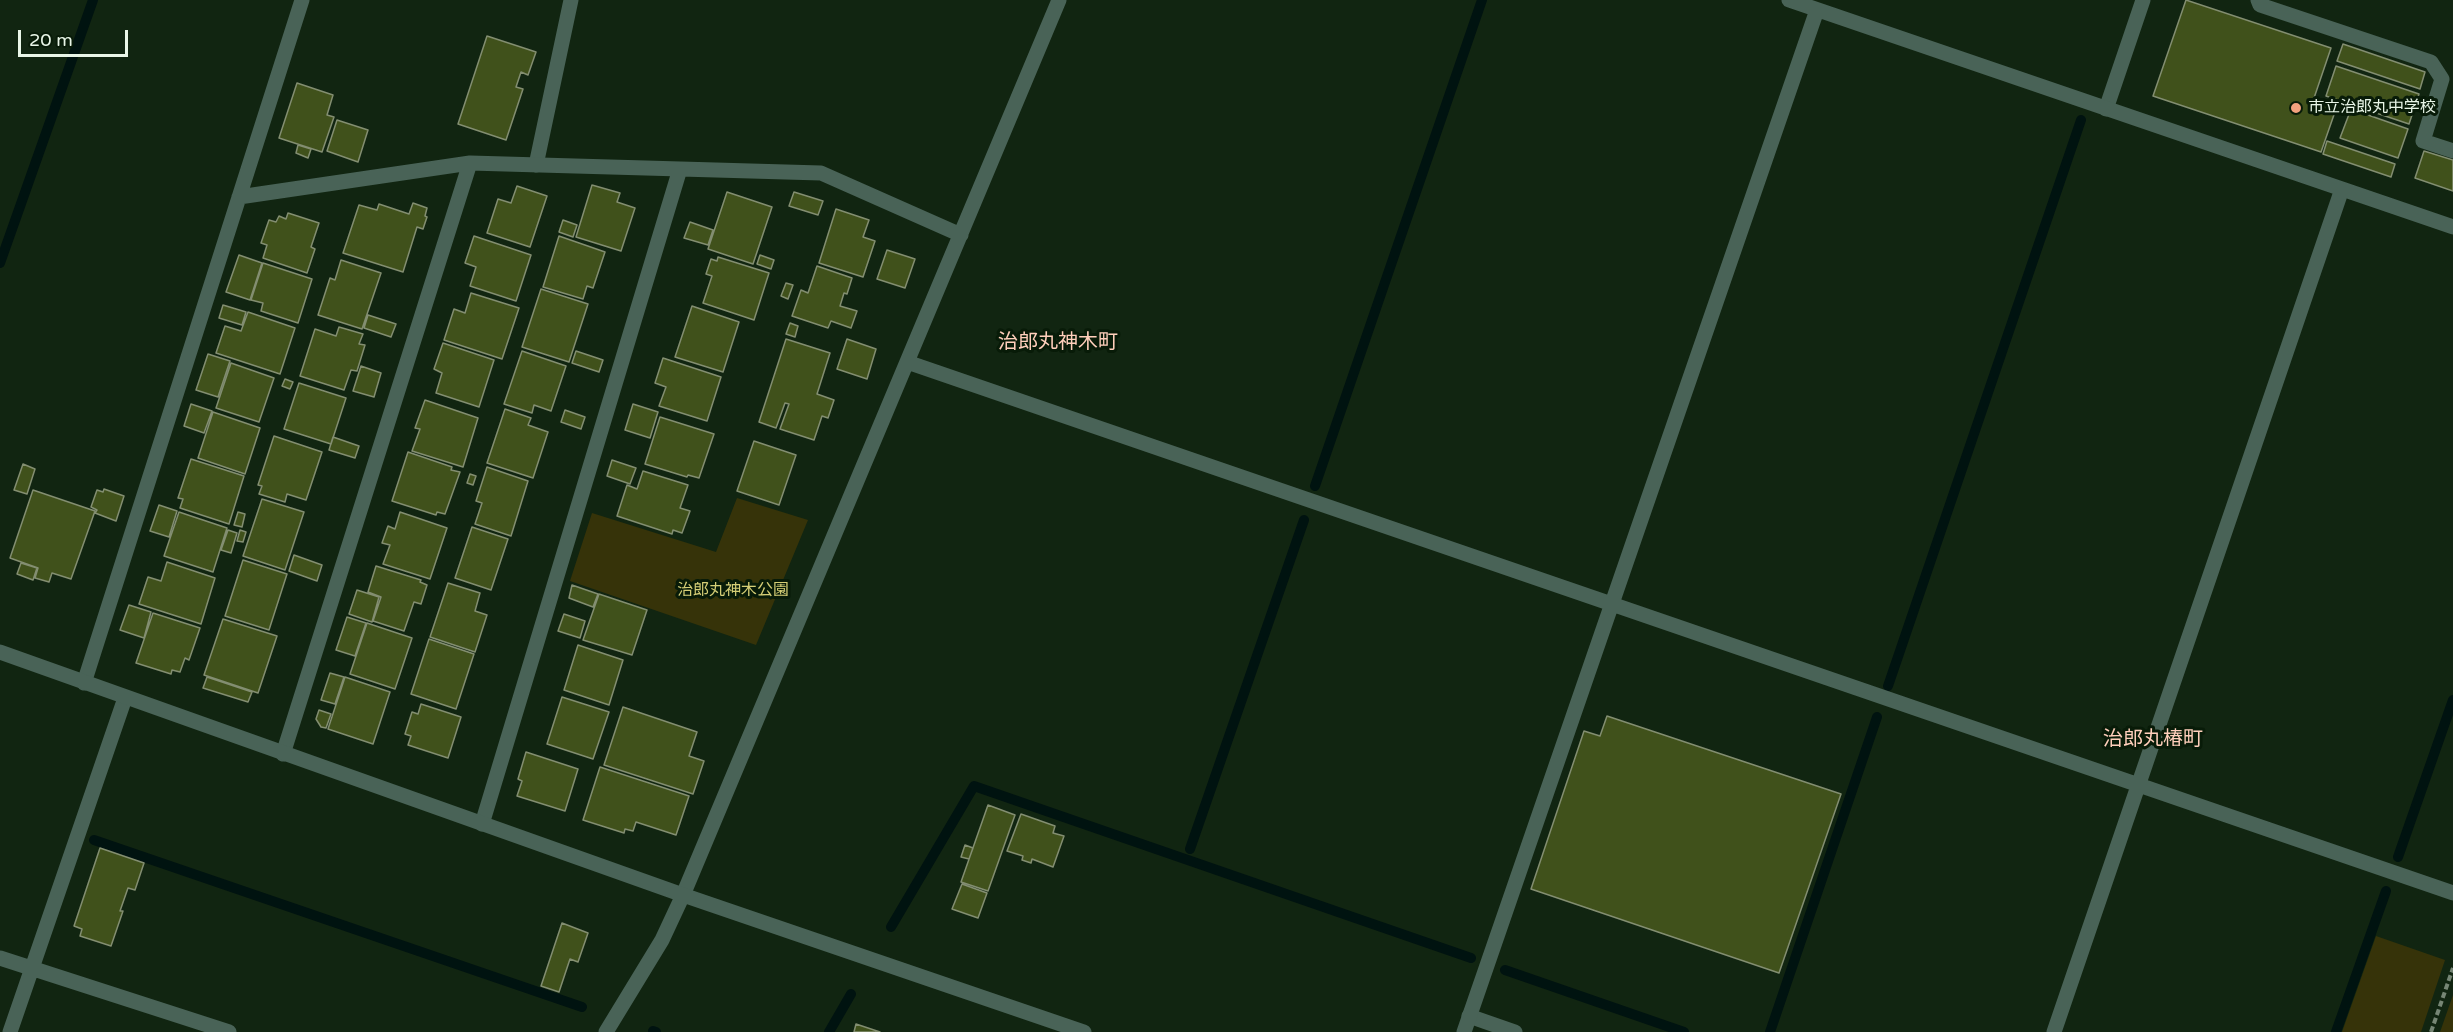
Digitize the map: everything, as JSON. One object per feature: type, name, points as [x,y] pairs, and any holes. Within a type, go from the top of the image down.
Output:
[{"type":"street","points":[[84,683],[302,0]]},
{"type":"street","points":[[536,165],[571,0]]},
{"type":"street","points":[[606,1032],[662,940],[683,895],[1059,0]]},
{"type":"street","points":[[1789,0],[2453,227]]},
{"type":"street","points":[[2106,109],[2143,0]]},
{"type":"street","points":[[2258,0],[2260,5],[2431,62],[2442,79],[2423,141],[2453,151]]},
{"type":"street","points":[[1464,1032],[1817,10]]},
{"type":"street","points":[[239,196],[470,163],[821,173],[961,235]]},
{"type":"street","points":[[283,754],[470,163]]},
{"type":"street","points":[[482,824],[680,169]]},
{"type":"street","points":[[2054,1032],[2342,189]]},
{"type":"street","points":[[907,362],[2453,893]]},
{"type":"street","points":[[0,652],[683,895],[1084,1032]]},
{"type":"street","points":[[10,1032],[125,698]]},
{"type":"street","points":[[0,958],[229,1032]]},
{"type":"street","points":[[1469,1016],[1515,1032]]},
{"type":"path","points":[[2431,1032],[2453,968]]},
{"type":"green space","name":"治郎丸神木公園","points":[[737,498],[808,520],[756,645],[570,581],[592,513],[716,552]]},
{"type":"green space","points":[[2376,936],[2445,960],[2421,1032],[2342,1032]]},
{"type":"green space","points":[[2453,995],[2453,1032],[2440,1032]]},
{"type":"building","points":[[2186,0],[2331,48],[2313,101],[2336,109],[2321,152],[2153,96]]},
{"type":"building","points":[[487,36],[536,52],[528,75],[521,72],[516,87],[523,89],[506,140],[458,124]]},
{"type":"building","points":[[2343,44],[2425,72],[2420,89],[2337,61]]},
{"type":"building","points":[[2336,66],[2419,94],[2409,124],[2326,96]]},
{"type":"building","points":[[297,83],[333,95],[327,115],[334,117],[322,152],[279,138]]},
{"type":"building","points":[[2351,109],[2408,129],[2398,158],[2340,138]]},
{"type":"building","points":[[337,120],[368,130],[358,162],[327,151]]},
{"type":"building","points":[[2327,141],[2395,164],[2391,177],[2323,154]]},
{"type":"building","points":[[298,145],[311,149],[308,158],[296,153]]},
{"type":"building","points":[[2424,151],[2453,160],[2453,191],[2415,178]]},
{"type":"building","points":[[592,185],[620,193],[617,202],[635,208],[621,251],[576,237]]},
{"type":"building","points":[[517,186],[547,196],[530,247],[487,233],[498,199],[511,203]]},
{"type":"building","points":[[727,192],[772,207],[753,264],[708,249]]},
{"type":"building","points":[[794,192],[823,201],[818,215],[789,206]]},
{"type":"building","points":[[413,203],[427,208],[425,216],[427,217],[423,229],[417,227],[403,272],[343,253],[359,205],[377,210],[379,204],[409,214]]},
{"type":"building","points":[[836,209],[869,220],[863,237],[875,241],[863,277],[819,263]]},
{"type":"building","points":[[288,213],[319,223],[311,247],[315,249],[307,273],[263,258],[267,245],[261,243],[269,220],[276,222],[279,216],[286,219]]},
{"type":"building","points":[[563,220],[577,225],[573,237],[559,232]]},
{"type":"building","points":[[690,222],[713,230],[708,245],[684,238]]},
{"type":"building","points":[[474,236],[531,255],[516,301],[470,286],[476,267],[465,263]]},
{"type":"building","points":[[559,236],[605,252],[593,288],[587,286],[583,299],[543,287]]},
{"type":"building","points":[[887,250],[915,259],[905,288],[877,279]]},
{"type":"building","points":[[239,255],[262,263],[250,300],[226,292]]},
{"type":"building","points":[[760,255],[774,260],[771,269],[757,264]]},
{"type":"building","points":[[718,257],[769,273],[754,320],[703,303],[712,276],[706,274],[711,259],[717,261]]},
{"type":"building","points":[[341,260],[381,273],[362,329],[318,315],[330,278],[335,280]]},
{"type":"building","points":[[263,263],[312,279],[298,323],[261,311],[263,303],[251,300]]},
{"type":"building","points":[[817,266],[852,278],[840,306],[857,311],[851,328],[831,321],[828,328],[792,316],[801,290],[808,293]]},
{"type":"building","points":[[786,283],[793,285],[788,299],[781,296]]},
{"type":"building","points":[[541,289],[588,304],[569,362],[522,347]]},
{"type":"building","points":[[471,293],[519,308],[502,359],[444,340],[454,309],[465,313]]},
{"type":"building","points":[[223,305],[246,312],[242,325],[219,318]]},
{"type":"building","points":[[692,306],[739,322],[723,372],[675,357]]},
{"type":"building","points":[[248,312],[295,328],[280,374],[216,353],[225,326],[241,331]]},
{"type":"building","points":[[368,315],[396,324],[391,337],[364,328]]},
{"type":"building","points":[[790,323],[798,326],[795,337],[786,334]]},
{"type":"building","points":[[339,327],[363,334],[359,344],[365,345],[357,371],[351,370],[344,390],[300,376],[315,329],[336,336]]},
{"type":"building","points":[[786,339],[830,353],[817,394],[834,400],[828,418],[822,416],[814,440],[780,429],[789,404],[785,403],[776,428],[759,422]]},
{"type":"building","points":[[847,339],[876,349],[867,379],[837,369]]},
{"type":"building","points":[[443,343],[494,360],[479,407],[436,393],[442,373],[434,369]]},
{"type":"building","points":[[522,351],[566,366],[551,411],[534,405],[532,413],[504,404]]},
{"type":"building","points":[[576,351],[603,360],[599,372],[572,363]]},
{"type":"building","points":[[208,354],[230,361],[218,397],[196,390]]},
{"type":"building","points":[[663,358],[721,377],[707,421],[659,406],[666,387],[655,383]]},
{"type":"building","points":[[231,363],[274,378],[259,422],[216,408]]},
{"type":"building","points":[[361,366],[381,373],[374,397],[353,391]]},
{"type":"building","points":[[285,379],[293,382],[290,389],[282,386]]},
{"type":"building","points":[[299,383],[346,398],[331,444],[284,429]]},
{"type":"building","points":[[425,400],[478,418],[463,467],[412,451],[420,429],[415,428]]},
{"type":"building","points":[[191,404],[212,411],[204,433],[184,426]]},
{"type":"building","points":[[633,404],[658,412],[650,438],[625,430]]},
{"type":"building","points":[[505,409],[531,418],[528,425],[548,432],[533,478],[487,463]]},
{"type":"building","points":[[565,410],[585,417],[581,429],[561,422]]},
{"type":"building","points":[[213,412],[260,428],[245,474],[198,458]]},
{"type":"building","points":[[660,417],[714,434],[699,478],[688,475],[687,477],[645,464]]},
{"type":"building","points":[[274,436],[322,452],[306,500],[287,494],[285,502],[259,494],[262,486],[258,485]]},
{"type":"building","points":[[333,437],[359,446],[355,458],[329,450]]},
{"type":"building","points":[[754,441],[796,455],[779,505],[737,491]]},
{"type":"building","points":[[408,452],[460,472],[445,514],[437,512],[436,515],[392,501]]},
{"type":"building","points":[[191,459],[244,476],[229,524],[180,508],[183,499],[178,498]]},
{"type":"building","points":[[612,460],[636,468],[630,484],[607,476]]},
{"type":"building","points":[[23,464],[35,469],[27,494],[14,490]]},
{"type":"building","points":[[487,467],[528,481],[511,536],[475,524],[482,503],[476,501]]},
{"type":"building","points":[[643,471],[688,485],[680,508],[690,511],[682,533],[673,530],[672,534],[617,516],[627,485],[637,489]]},
{"type":"building","points":[[470,474],[476,476],[473,485],[467,483]]},
{"type":"building","points":[[104,489],[124,496],[116,521],[95,513],[97,510],[91,507],[97,490],[103,492]]},
{"type":"building","points":[[33,490],[95,511],[71,579],[52,573],[49,582],[35,578],[38,568],[10,558]]},
{"type":"building","points":[[262,499],[304,512],[285,570],[243,556]]},
{"type":"building","points":[[159,505],[177,511],[169,537],[150,531]]},
{"type":"building","points":[[179,512],[227,528],[213,572],[164,556]]},
{"type":"building","points":[[238,512],[245,514],[242,527],[234,525]]},
{"type":"building","points":[[400,512],[447,528],[430,579],[383,564],[390,545],[382,543],[388,526],[395,529]]},
{"type":"building","points":[[472,527],[508,539],[491,590],[455,578]]},
{"type":"building","points":[[228,530],[237,533],[231,553],[221,550]]},
{"type":"building","points":[[240,530],[246,532],[243,542],[237,541]]},
{"type":"building","points":[[294,555],[322,565],[317,581],[289,571]]},
{"type":"building","points":[[243,560],[287,574],[269,630],[225,616]]},
{"type":"building","points":[[167,562],[215,578],[201,624],[139,604],[148,577],[161,581]]},
{"type":"building","points":[[21,563],[37,568],[33,580],[17,574]]},
{"type":"building","points":[[376,566],[421,580],[420,582],[427,585],[421,604],[414,602],[404,631],[373,621],[381,597],[368,592]]},
{"type":"building","points":[[448,583],[480,593],[475,611],[487,615],[475,652],[430,637]]},
{"type":"building","points":[[572,585],[598,594],[593,607],[569,598]]},
{"type":"building","points":[[357,590],[379,597],[372,622],[349,614]]},
{"type":"building","points":[[599,594],[647,610],[632,655],[583,640]]},
{"type":"building","points":[[129,605],[151,612],[144,638],[120,630]]},
{"type":"building","points":[[153,613],[200,628],[189,660],[185,658],[180,672],[172,670],[171,674],[136,663]]},
{"type":"building","points":[[564,614],[585,621],[580,638],[558,631]]},
{"type":"building","points":[[347,617],[366,623],[355,656],[336,650]]},
{"type":"building","points":[[223,619],[277,636],[258,693],[204,675]]},
{"type":"building","points":[[367,623],[412,638],[395,689],[350,674]]},
{"type":"building","points":[[429,639],[474,654],[456,709],[411,694]]},
{"type":"building","points":[[578,645],[623,660],[609,705],[564,690]]},
{"type":"building","points":[[330,673],[344,677],[335,704],[321,700]]},
{"type":"building","points":[[207,677],[252,692],[248,702],[203,688]]},
{"type":"building","points":[[345,677],[390,692],[373,744],[328,729]]},
{"type":"building","points":[[562,697],[609,712],[593,759],[547,744]]},
{"type":"building","points":[[421,704],[461,717],[448,758],[408,745],[411,736],[405,734],[412,712],[418,714]]},
{"type":"building","points":[[623,707],[697,732],[689,756],[704,761],[693,794],[604,765]]},
{"type":"building","points":[[319,710],[331,714],[326,728],[321,727],[316,719]]},
{"type":"building","points":[[1607,716],[1841,794],[1779,973],[1531,889],[1584,731],[1600,736]]},
{"type":"building","points":[[526,752],[578,769],[565,811],[517,796],[522,781],[518,779]]},
{"type":"building","points":[[600,767],[689,796],[676,835],[636,822],[633,831],[625,829],[624,833],[583,820]]},
{"type":"building","points":[[988,805],[1015,815],[988,891],[961,882]]},
{"type":"building","points":[[1021,814],[1055,826],[1053,833],[1064,836],[1053,867],[1032,859],[1031,863],[1022,860],[1023,856],[1007,851]]},
{"type":"building","points":[[965,845],[973,848],[969,859],[961,857]]},
{"type":"building","points":[[100,848],[144,863],[135,890],[128,888],[111,946],[80,936],[82,929],[74,926]]},
{"type":"building","points":[[962,884],[987,893],[978,918],[952,909]]},
{"type":"building","points":[[562,923],[588,933],[578,962],[570,959],[559,992],[541,986]]},
{"type":"building","points":[[856,1024],[880,1032],[854,1032]]},
{"type":"waterway","points":[[0,263],[93,0]]},
{"type":"waterway","points":[[1315,486],[1482,0]]},
{"type":"waterway","points":[[1888,686],[2081,120]]},
{"type":"waterway","points":[[1190,849],[1304,520]]},
{"type":"waterway","points":[[2398,857],[2453,700]]},
{"type":"waterway","points":[[1770,1032],[1877,717]]},
{"type":"waterway","points":[[891,927],[974,786],[1471,958]]},
{"type":"waterway","points":[[94,840],[582,1007]]},
{"type":"waterway","points":[[2336,1032],[2386,891]]},
{"type":"waterway","points":[[1505,970],[1684,1032]]},
{"type":"waterway","points":[[829,1032],[851,994]]},
{"type":"place","name":"市立治郎丸中学校","points":[[2296,108]]},
{"type":"district","name":"治郎丸神木町","points":[[1058,343]]},
{"type":"district","name":"治郎丸椿町","points":[[2153,740]]}]
